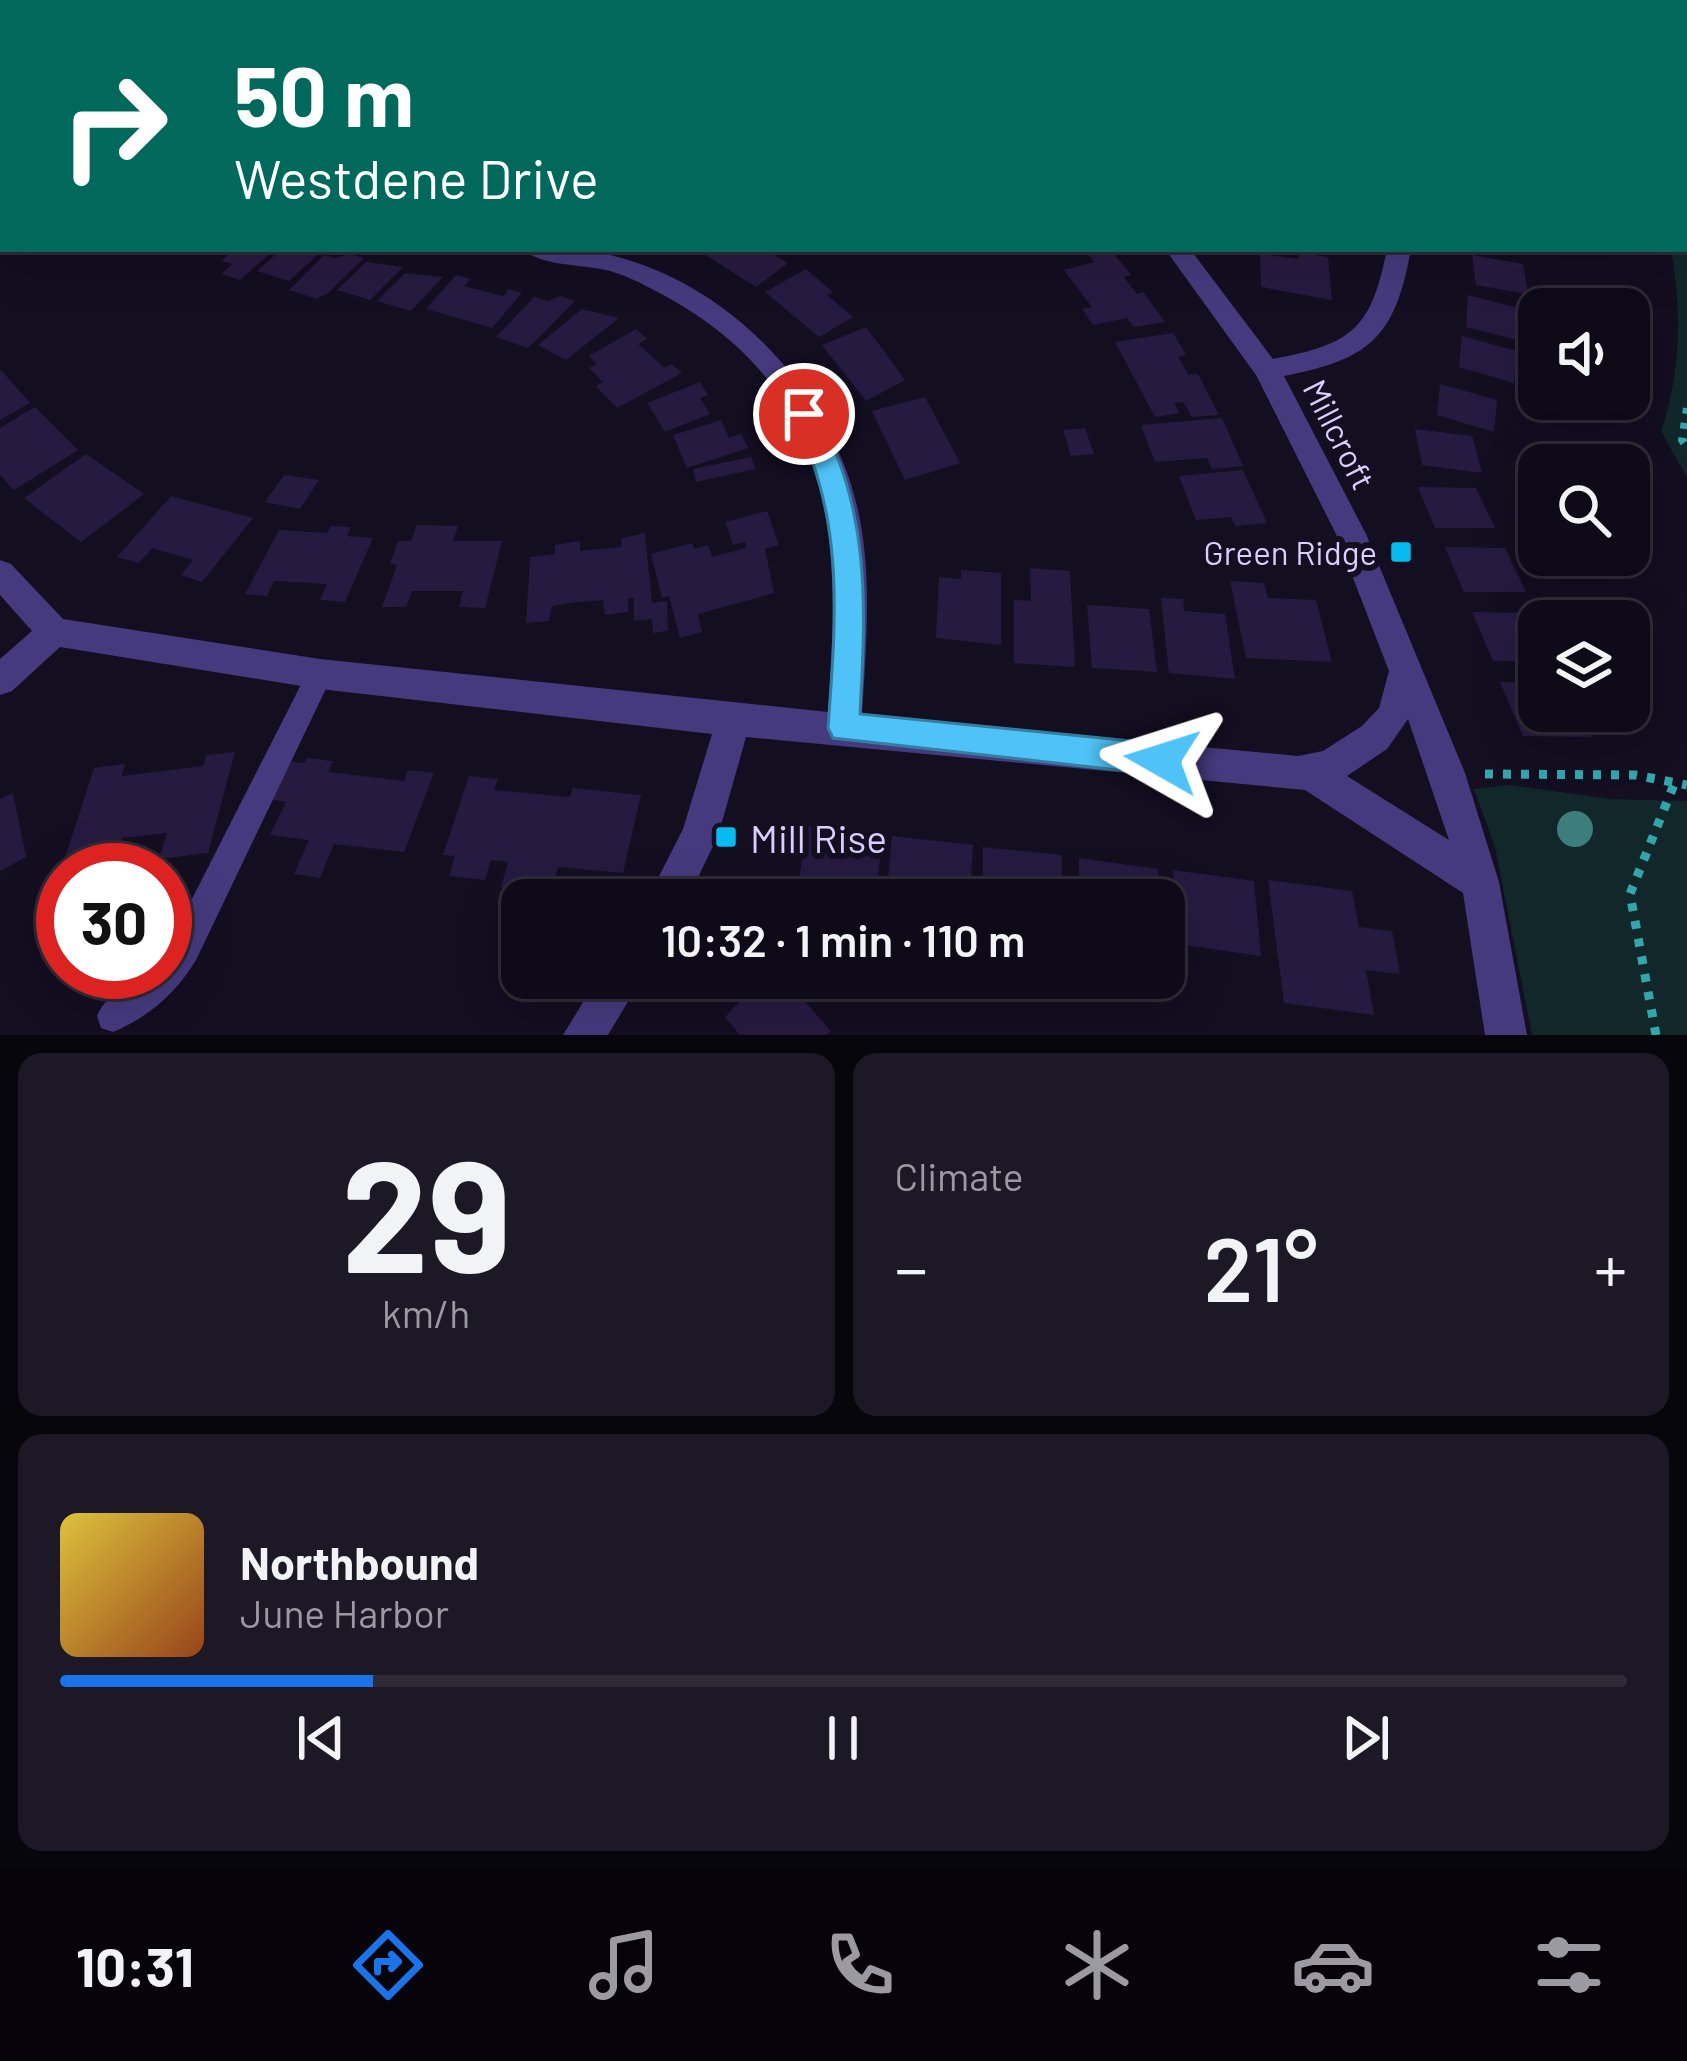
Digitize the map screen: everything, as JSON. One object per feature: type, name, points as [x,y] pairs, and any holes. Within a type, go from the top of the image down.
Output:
[{"type":"street","points":[[550,252],[625,267],[706,310],[785,382],[822,446],[842,505],[852,596],[844,728]]},
{"type":"street","name":"Millcroft","points":[[1179,252],[1267,370],[1352,534],[1447,773],[1480,882],[1505,1035]]},
{"type":"street","points":[[1267,370],[1334,357],[1358,347],[1392,293],[1399,252]]},
{"type":"street","points":[[0,573],[54,632],[320,674],[734,720],[1312,774],[1480,882]]},
{"type":"street","points":[[0,680],[54,632]]},
{"type":"street","points":[[1312,774],[1347,758],[1390,722],[1406,671]]},
{"type":"street","points":[[677,879],[700,836],[734,720]]},
{"type":"street","points":[[584,1035],[608,999]]},
{"type":"lane","points":[[113,1016],[165,981],[185,949],[320,674]]},
{"type":"path","points":[[1687,408],[1682,440],[1687,448]]},
{"type":"path","points":[[1447,773],[1635,775],[1681,784],[1630,894],[1656,1035]]},
{"type":"green space","points":[[1671,252],[1687,252],[1687,478],[1661,431],[1673,387],[1677,295]]},
{"type":"green space","points":[[1510,785],[1610,799],[1687,801],[1687,1035],[1532,1035],[1495,847],[1474,789]]},
{"type":"building","points":[[231,252],[272,252],[240,280],[221,274],[232,264],[221,261]]},
{"type":"building","points":[[279,252],[321,252],[289,281],[257,271]]},
{"type":"building","points":[[701,252],[769,252],[788,263],[756,287]]},
{"type":"building","points":[[1086,252],[1112,252],[1131,275],[1124,277],[1130,285],[1137,294],[1143,292],[1165,322],[1134,327],[1127,318],[1093,325],[1082,309],[1092,307],[1064,270],[1094,262]]},
{"type":"building","points":[[1298,252],[1328,252],[1306,254],[1328,257],[1332,300],[1261,287],[1260,254],[1299,259]]},
{"type":"building","points":[[324,255],[364,258],[328,293],[317,299],[289,290]]},
{"type":"building","points":[[1472,255],[1523,264],[1527,288],[1518,288],[1518,292],[1476,285]]},
{"type":"building","points":[[366,262],[403,267],[370,300],[337,290]]},
{"type":"building","points":[[806,269],[853,317],[819,337],[765,292]]},
{"type":"building","points":[[405,273],[443,277],[411,311],[377,301]]},
{"type":"building","points":[[456,275],[471,279],[464,286],[503,296],[509,289],[522,293],[492,328],[426,309]]},
{"type":"building","points":[[1468,295],[1518,308],[1518,341],[1466,327]]},
{"type":"building","points":[[560,296],[575,301],[528,348],[496,337],[534,297],[548,301]]},
{"type":"building","points":[[582,309],[619,318],[566,360],[538,345]]},
{"type":"building","points":[[866,327],[905,380],[866,401],[822,345]]},
{"type":"building","points":[[636,329],[647,339],[638,344],[664,368],[672,364],[682,373],[617,408],[596,386],[603,382],[589,368],[597,364],[589,356]]},
{"type":"building","points":[[1173,333],[1186,355],[1178,357],[1188,375],[1198,374],[1219,415],[1192,417],[1183,402],[1174,403],[1179,413],[1155,417],[1115,342]]},
{"type":"building","points":[[1462,336],[1517,351],[1514,383],[1459,367]]},
{"type":"building","points":[[0,369],[30,403],[0,420]]},
{"type":"building","points":[[700,382],[708,395],[700,398],[710,414],[665,432],[647,403]]},
{"type":"building","points":[[1440,384],[1497,400],[1494,432],[1437,415]]},
{"type":"building","points":[[925,397],[960,463],[905,480],[872,411]]},
{"type":"building","points":[[35,407],[78,450],[14,490],[0,475],[0,428]]},
{"type":"building","points":[[1222,418],[1243,466],[1212,469],[1207,458],[1155,462],[1141,425]]},
{"type":"building","points":[[721,420],[729,438],[741,434],[748,448],[687,468],[673,435]]},
{"type":"building","points":[[1085,428],[1094,454],[1071,456],[1063,430]]},
{"type":"building","points":[[1415,429],[1472,436],[1482,473],[1422,465]]},
{"type":"building","points":[[86,454],[144,494],[81,542],[24,498]]},
{"type":"building","points":[[751,457],[755,469],[696,482],[693,469]]},
{"type":"building","points":[[1243,470],[1267,523],[1235,526],[1231,517],[1196,520],[1179,476]]},
{"type":"building","points":[[284,475],[319,480],[300,509],[265,502]]},
{"type":"building","points":[[1418,487],[1476,488],[1495,528],[1435,528]]},
{"type":"building","points":[[171,496],[253,518],[202,582],[181,575],[193,560],[152,548],[139,563],[117,557]]},
{"type":"building","points":[[767,511],[779,545],[765,549],[774,593],[698,614],[702,632],[680,638],[669,596],[662,598],[651,554],[692,543],[694,549],[708,545],[712,557],[746,548],[745,542],[733,545],[725,522]]},
{"type":"building","points":[[417,525],[458,526],[453,541],[502,541],[485,608],[459,607],[463,591],[412,591],[406,607],[382,607],[397,565],[390,564],[398,541],[411,541]]},
{"type":"building","points":[[331,526],[351,527],[347,536],[373,538],[345,602],[320,600],[327,584],[274,581],[267,596],[245,594],[279,530],[327,533]]},
{"type":"building","points":[[645,533],[652,603],[667,601],[668,631],[653,633],[652,619],[634,621],[634,598],[628,598],[628,612],[605,615],[603,600],[577,602],[552,606],[549,621],[526,623],[530,557],[555,554],[555,545],[580,541],[580,551],[621,547],[622,538]]},
{"type":"building","points":[[1445,547],[1505,548],[1526,592],[1464,592]]},
{"type":"building","points":[[1030,568],[1070,571],[1075,667],[1014,663],[1014,600],[1031,601]]},
{"type":"building","points":[[961,570],[1001,573],[1001,645],[936,638],[939,577],[961,579]]},
{"type":"building","points":[[1230,581],[1264,583],[1268,598],[1316,600],[1332,662],[1246,658]]},
{"type":"building","points":[[1161,598],[1183,599],[1184,611],[1225,614],[1235,679],[1169,673]]},
{"type":"building","points":[[1087,605],[1149,609],[1157,672],[1092,668]]},
{"type":"building","points":[[1472,612],[1518,613],[1518,661],[1493,661]]},
{"type":"building","points":[[1500,682],[1518,682],[1518,724]]},
{"type":"building","points":[[1521,732],[1590,732],[1592,737],[1523,736]]},
{"type":"building","points":[[235,752],[208,853],[192,855],[192,843],[164,843],[167,833],[122,838],[121,843],[70,843],[94,768],[125,764],[122,776],[203,766],[206,755]]},
{"type":"building","points":[[307,758],[333,761],[328,772],[404,781],[408,770],[434,773],[404,852],[334,844],[320,878],[294,874],[309,840],[270,835],[286,802],[269,799],[287,761],[305,763]]},
{"type":"building","points":[[469,776],[498,779],[494,790],[570,797],[573,788],[641,795],[623,873],[558,867],[555,879],[503,879],[508,862],[491,860],[485,880],[449,876],[455,856],[443,855]]},
{"type":"building","points":[[13,793],[26,857],[0,871],[0,799]]},
{"type":"building","points":[[807,826],[882,836],[878,879],[799,879]]},
{"type":"building","points":[[892,836],[973,845],[971,879],[888,879]]},
{"type":"building","points":[[983,847],[1062,855],[1062,879],[982,879]]},
{"type":"building","points":[[1079,858],[1158,869],[1159,879],[1079,879]]},
{"type":"building","points":[[1173,870],[1254,881],[1261,956],[1185,945],[1185,879],[1174,879]]},
{"type":"building","points":[[1268,880],[1352,891],[1359,927],[1392,931],[1400,974],[1366,970],[1374,1015],[1284,1003]]},
{"type":"building","points":[[742,999],[803,999],[831,1031],[827,1035],[740,1035],[725,1017]]},
{"type":"place","name":"Green Ridge","points":[[1401,552]]},
{"type":"place","name":"Mill Rise","points":[[726,837]]},
{"type":"route","points":[[804,414],[822,446],[842,505],[852,596],[844,728],[1162,760]]}]
